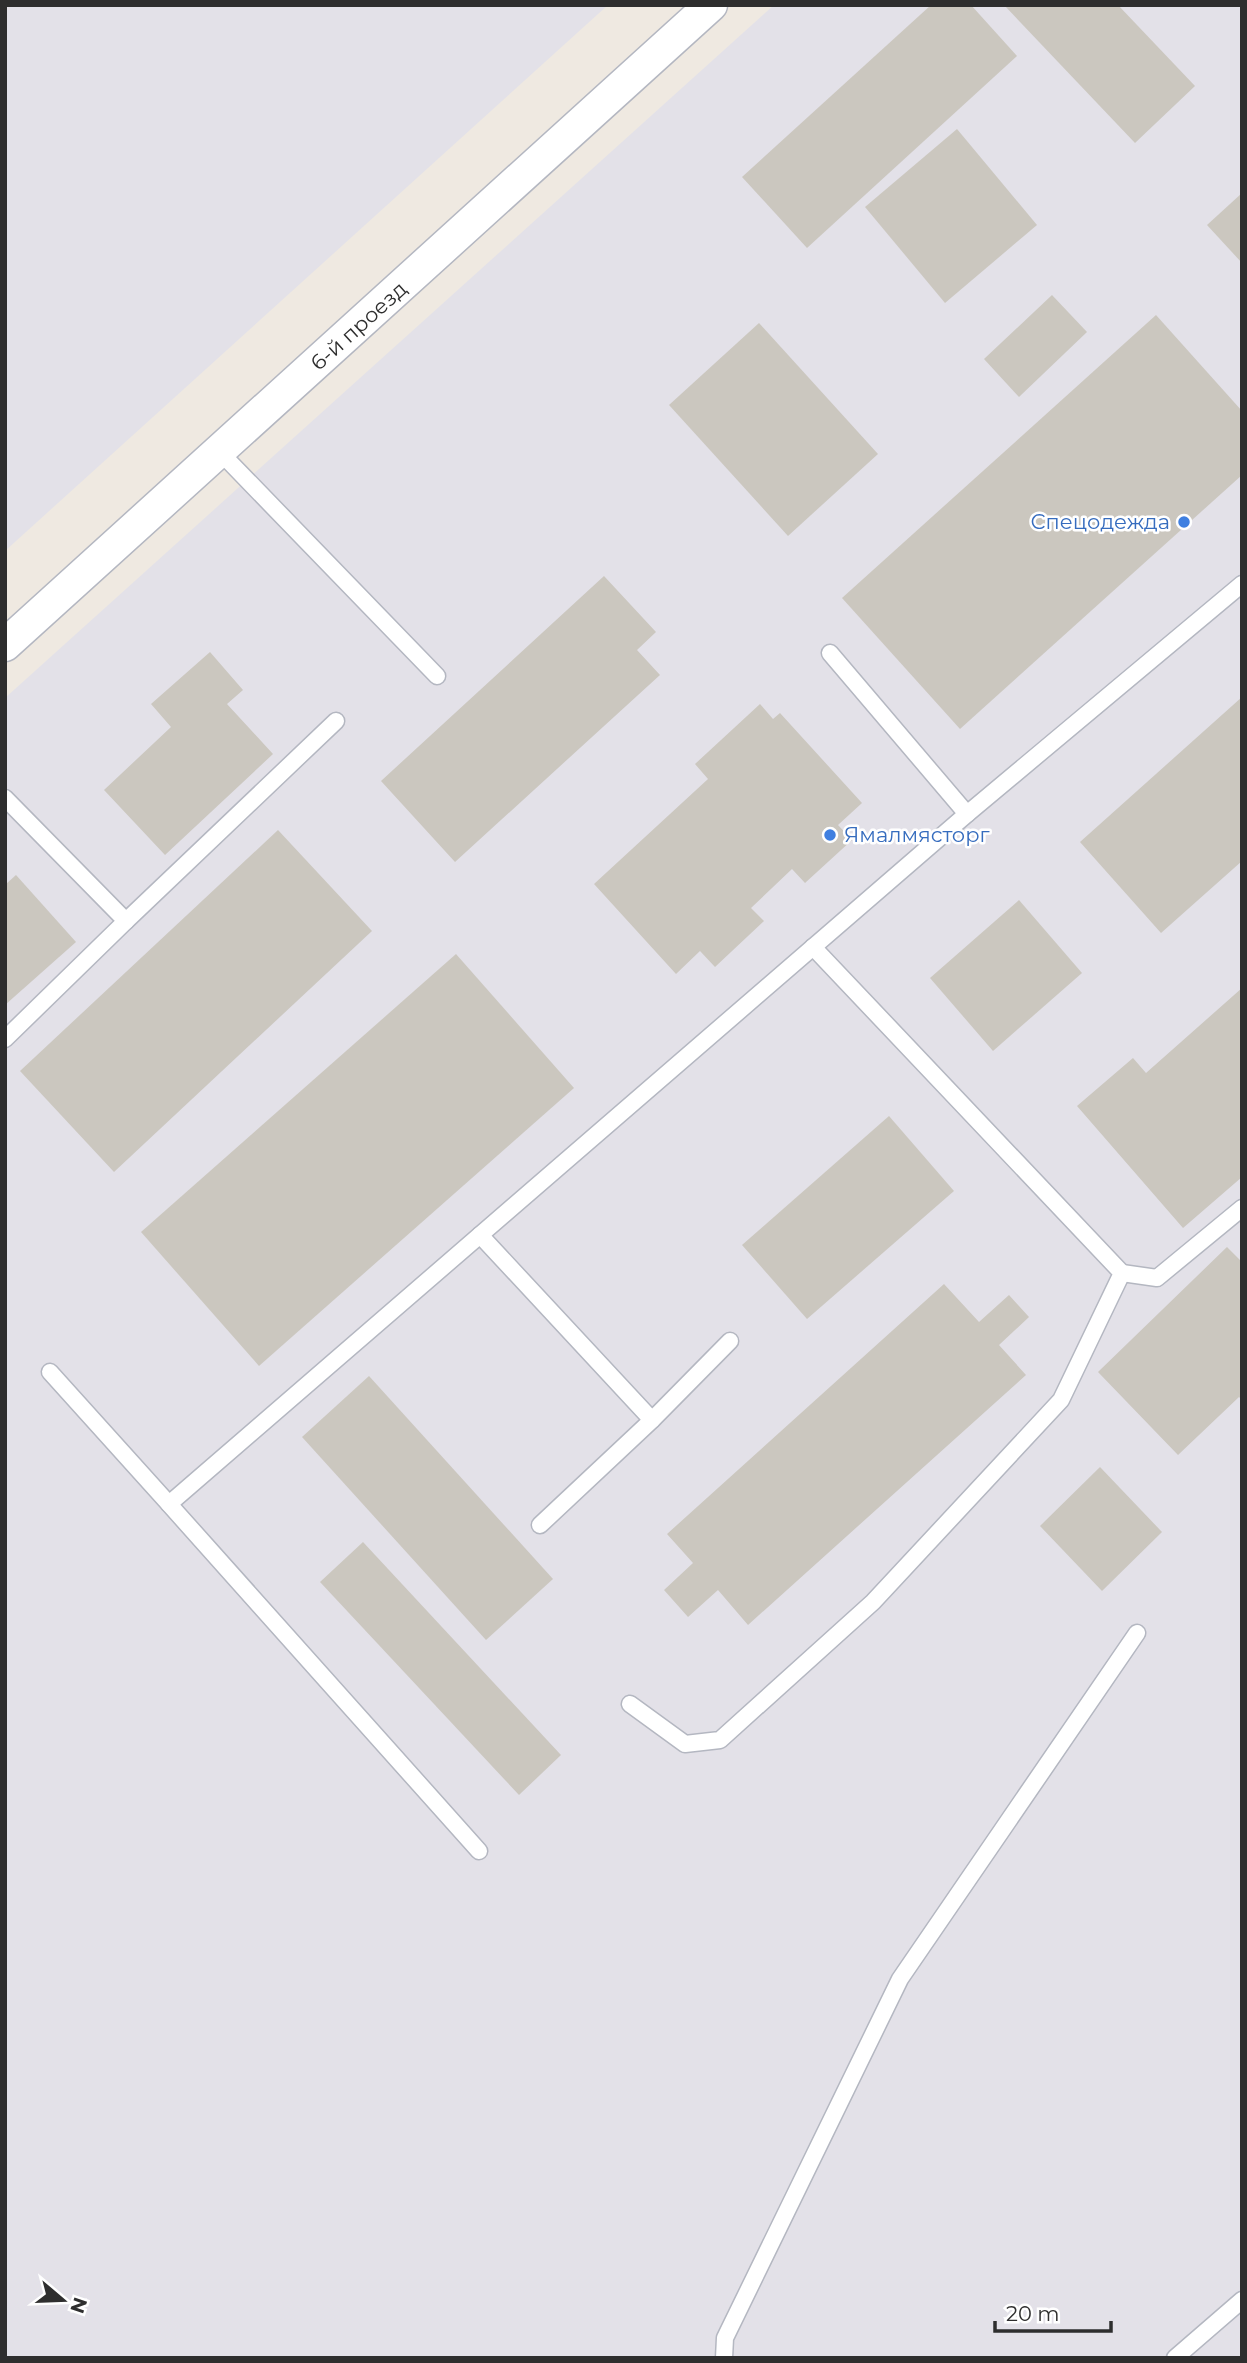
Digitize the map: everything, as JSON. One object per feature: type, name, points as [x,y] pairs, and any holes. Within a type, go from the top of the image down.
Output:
[{"type":"street","name":"6-й проезд","points":[[5,645],[711,5]]},
{"type":"lane","points":[[220,452],[437,676]]},
{"type":"lane","points":[[169,1504],[967,814],[1242,584]]},
{"type":"lane","points":[[830,653],[967,814]]},
{"type":"lane","points":[[5,1039],[336,721]]},
{"type":"lane","points":[[5,798],[126,921]]},
{"type":"lane","points":[[813,947],[1122,1273],[1157,1278],[1242,1208]]},
{"type":"lane","points":[[480,1235],[652,1420]]},
{"type":"lane","points":[[630,1704],[685,1744],[720,1740],[873,1602],[1061,1400],[1122,1273]]},
{"type":"lane","points":[[540,1525],[652,1420],[730,1341]]},
{"type":"lane","points":[[50,1372],[479,1851]]},
{"type":"lane","points":[[724,2358],[725,2338],[900,1979],[1137,1633]]},
{"type":"lane","points":[[1175,2358],[1242,2300]]},
{"type":"shaded area","points":[[5,5],[608,5],[5,551]]},
{"type":"shaded area","points":[[774,5],[1242,5],[1242,2358],[5,2358],[5,698]]},
{"type":"building","points":[[931,5],[971,5],[1017,56],[807,248],[742,177]]},
{"type":"building","points":[[1004,5],[1118,5],[1195,86],[1135,143]]},
{"type":"building","points":[[957,129],[1037,225],[945,303],[865,207]]},
{"type":"building","points":[[1242,193],[1242,263],[1207,225]]},
{"type":"building","points":[[1052,295],[1087,332],[1019,397],[984,359]]},
{"type":"building","points":[[1156,315],[1242,411],[1242,475],[960,729],[842,598]]},
{"type":"building","points":[[759,323],[878,454],[788,536],[669,405]]},
{"type":"building","points":[[604,576],[656,632],[637,650],[660,675],[455,862],[381,781]]},
{"type":"building","points":[[210,652],[243,690],[227,704],[273,754],[165,855],[104,790],[171,727],[151,704]]},
{"type":"building","points":[[1242,697],[1242,861],[1161,933],[1080,842]]},
{"type":"building","points":[[760,704],[773,719],[780,713],[862,803],[838,825],[852,840],[805,883],[792,869],[751,908],[764,921],[715,967],[700,951],[676,974],[594,884],[708,779],[695,764]]},
{"type":"building","points":[[278,830],[372,931],[114,1172],[20,1071]]},
{"type":"building","points":[[16,875],[76,942],[5,1005],[5,885]]},
{"type":"building","points":[[1019,900],[1082,973],[993,1051],[930,978]]},
{"type":"building","points":[[456,954],[574,1088],[259,1366],[141,1232]]},
{"type":"building","points":[[1242,988],[1242,1177],[1183,1228],[1077,1106],[1133,1058],[1146,1073]]},
{"type":"building","points":[[889,1116],[954,1191],[807,1319],[742,1245]]},
{"type":"building","points":[[1227,1247],[1242,1262],[1242,1400],[1239,1397],[1178,1455],[1098,1372]]},
{"type":"building","points":[[944,1284],[979,1322],[1009,1295],[1029,1317],[999,1345],[1026,1375],[748,1625],[718,1590],[688,1617],[664,1590],[693,1563],[667,1534]]},
{"type":"building","points":[[369,1376],[553,1579],[486,1640],[302,1437]]},
{"type":"building","points":[[1100,1467],[1162,1532],[1102,1591],[1040,1526]]},
{"type":"building","points":[[363,1542],[561,1755],[519,1795],[320,1582]]},
{"type":"place","name":"Спецодежда","points":[[1184,522]]},
{"type":"place","name":"Ямалмясторг","points":[[830,835]]}]
